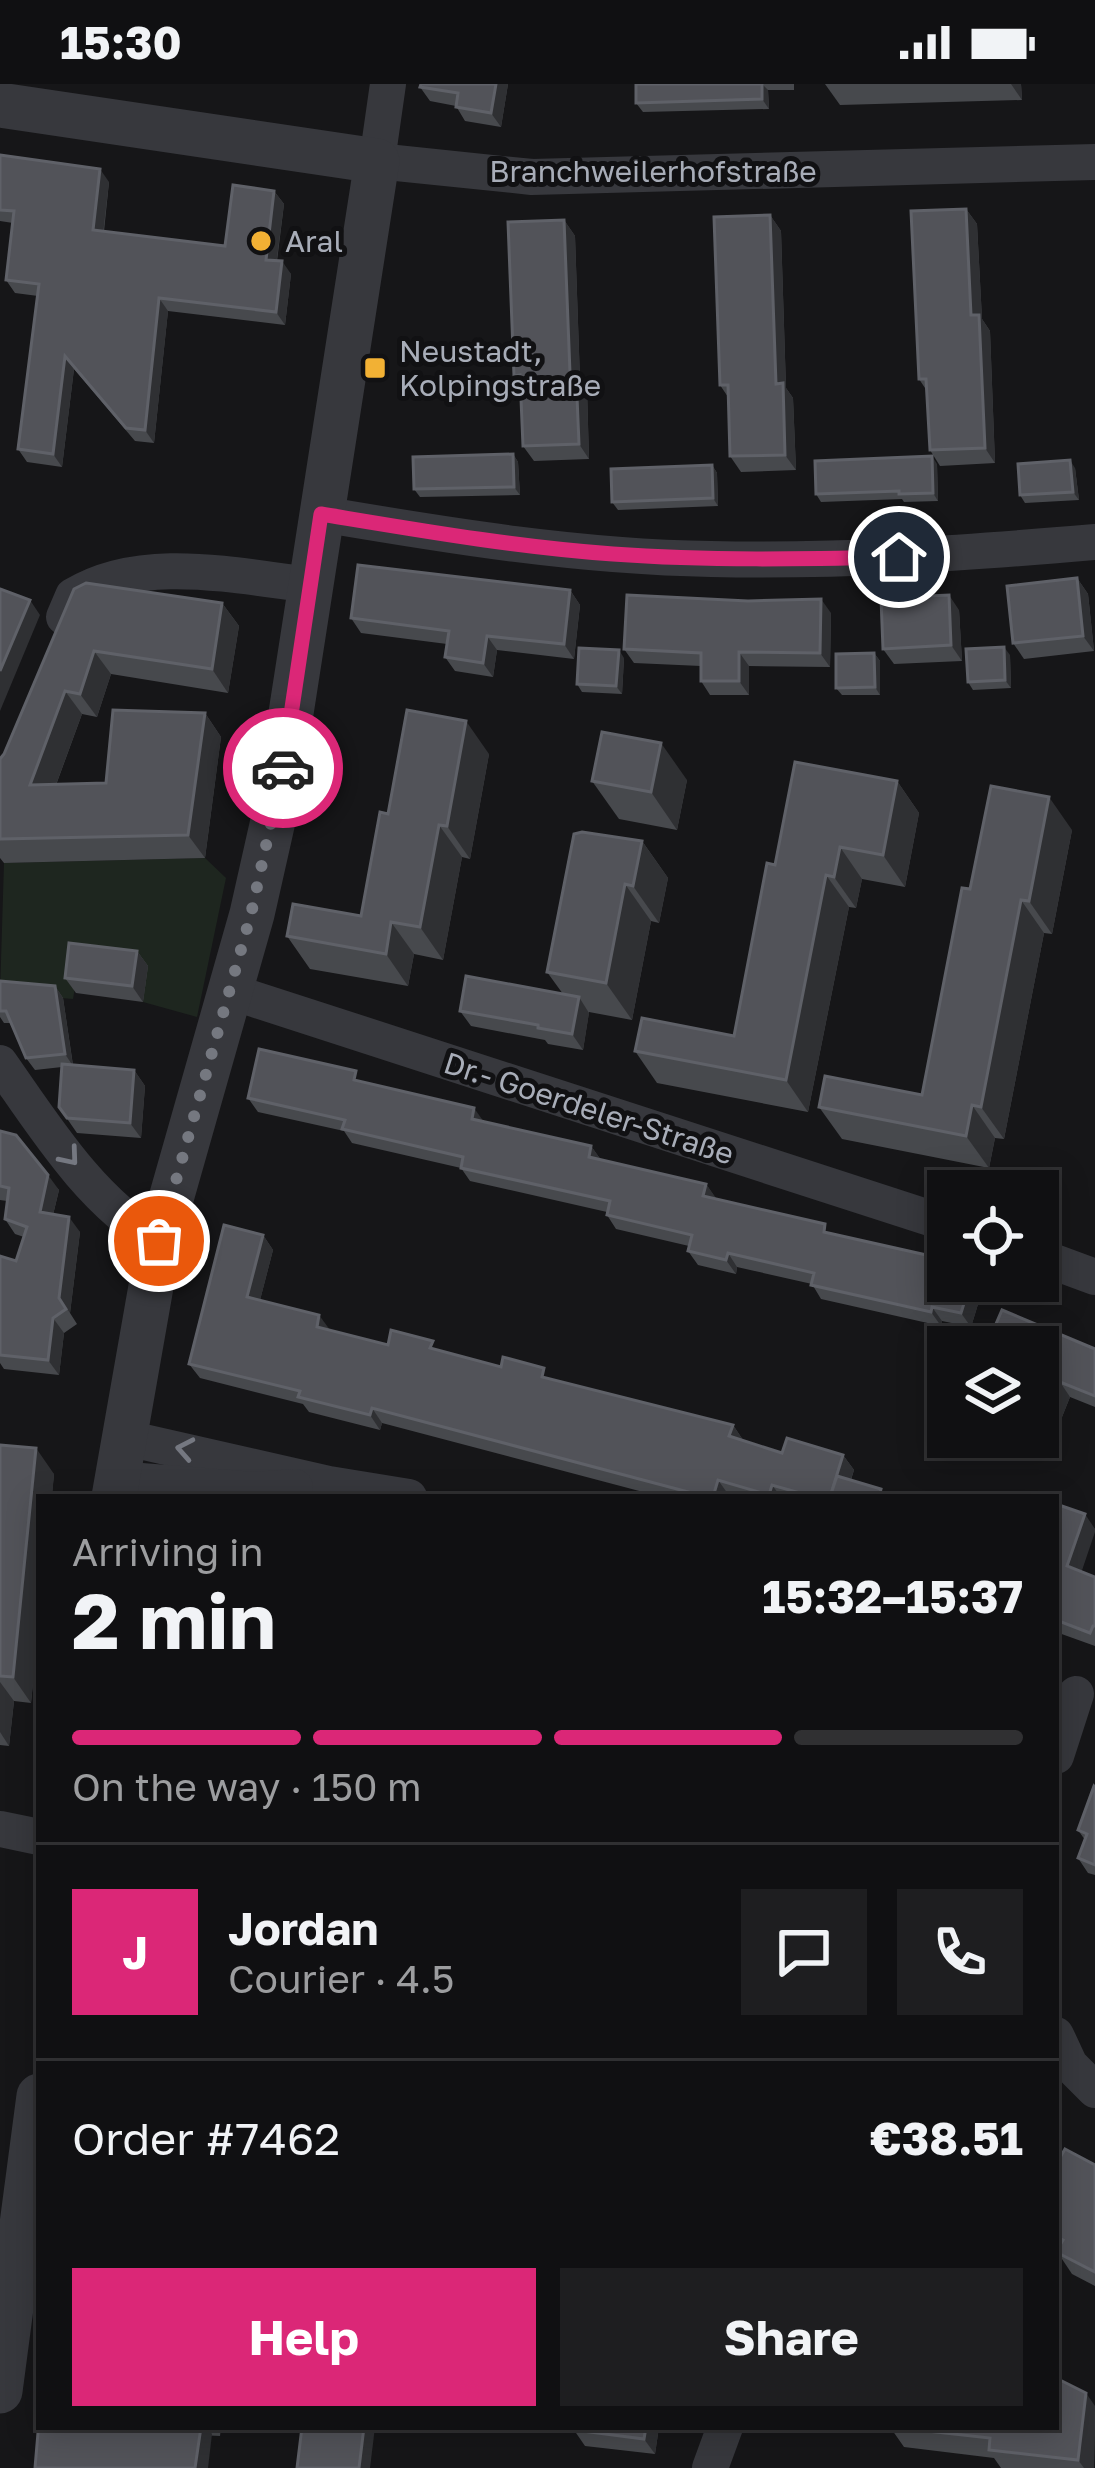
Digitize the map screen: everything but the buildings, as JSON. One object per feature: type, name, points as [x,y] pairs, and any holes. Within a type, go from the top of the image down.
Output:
[{"type":"street","points":[[388,84],[277,802],[159,1241],[117,1471],[254,1490],[329,1484],[391,1494]]},
{"type":"street","name":"Branchweilerhofstraße","points":[[0,105],[377,161],[532,177],[1095,162]]},
{"type":"street","points":[[321,514],[465,538],[708,559],[899,557],[1095,542]]},
{"type":"street","points":[[55,640],[73,596],[114,576],[197,574],[311,585]]},
{"type":"street","name":"Dr.- Goerdeler-Straße","points":[[229,991],[927,1217]]},
{"type":"street","points":[[0,1064],[46,1129],[114,1210],[159,1241]]},
{"type":"street","points":[[1059,1264],[1095,1277]]},
{"type":"street","points":[[1059,1747],[1076,1694]]},
{"type":"street","points":[[0,1829],[36,1837]]},
{"type":"street","points":[[0,2391],[6,2302],[36,2115]]},
{"type":"street","points":[[710,2468],[724,2430]]},
{"type":"shaded area","points":[[205,858],[226,878],[197,1017],[143,1002],[147,966],[80,959],[73,999],[0,993],[4,863]]},
{"type":"way so far","points":[[159,1241],[265,861],[283,768]]},
{"type":"place","name":"Aral","points":[[261,241]]},
{"type":"place","name":"Neustadt, Kolpingstraße","points":[[375,368]]},
{"type":"route","points":[[283,768],[321,514],[465,538],[609,554],[708,559],[899,557]]}]
